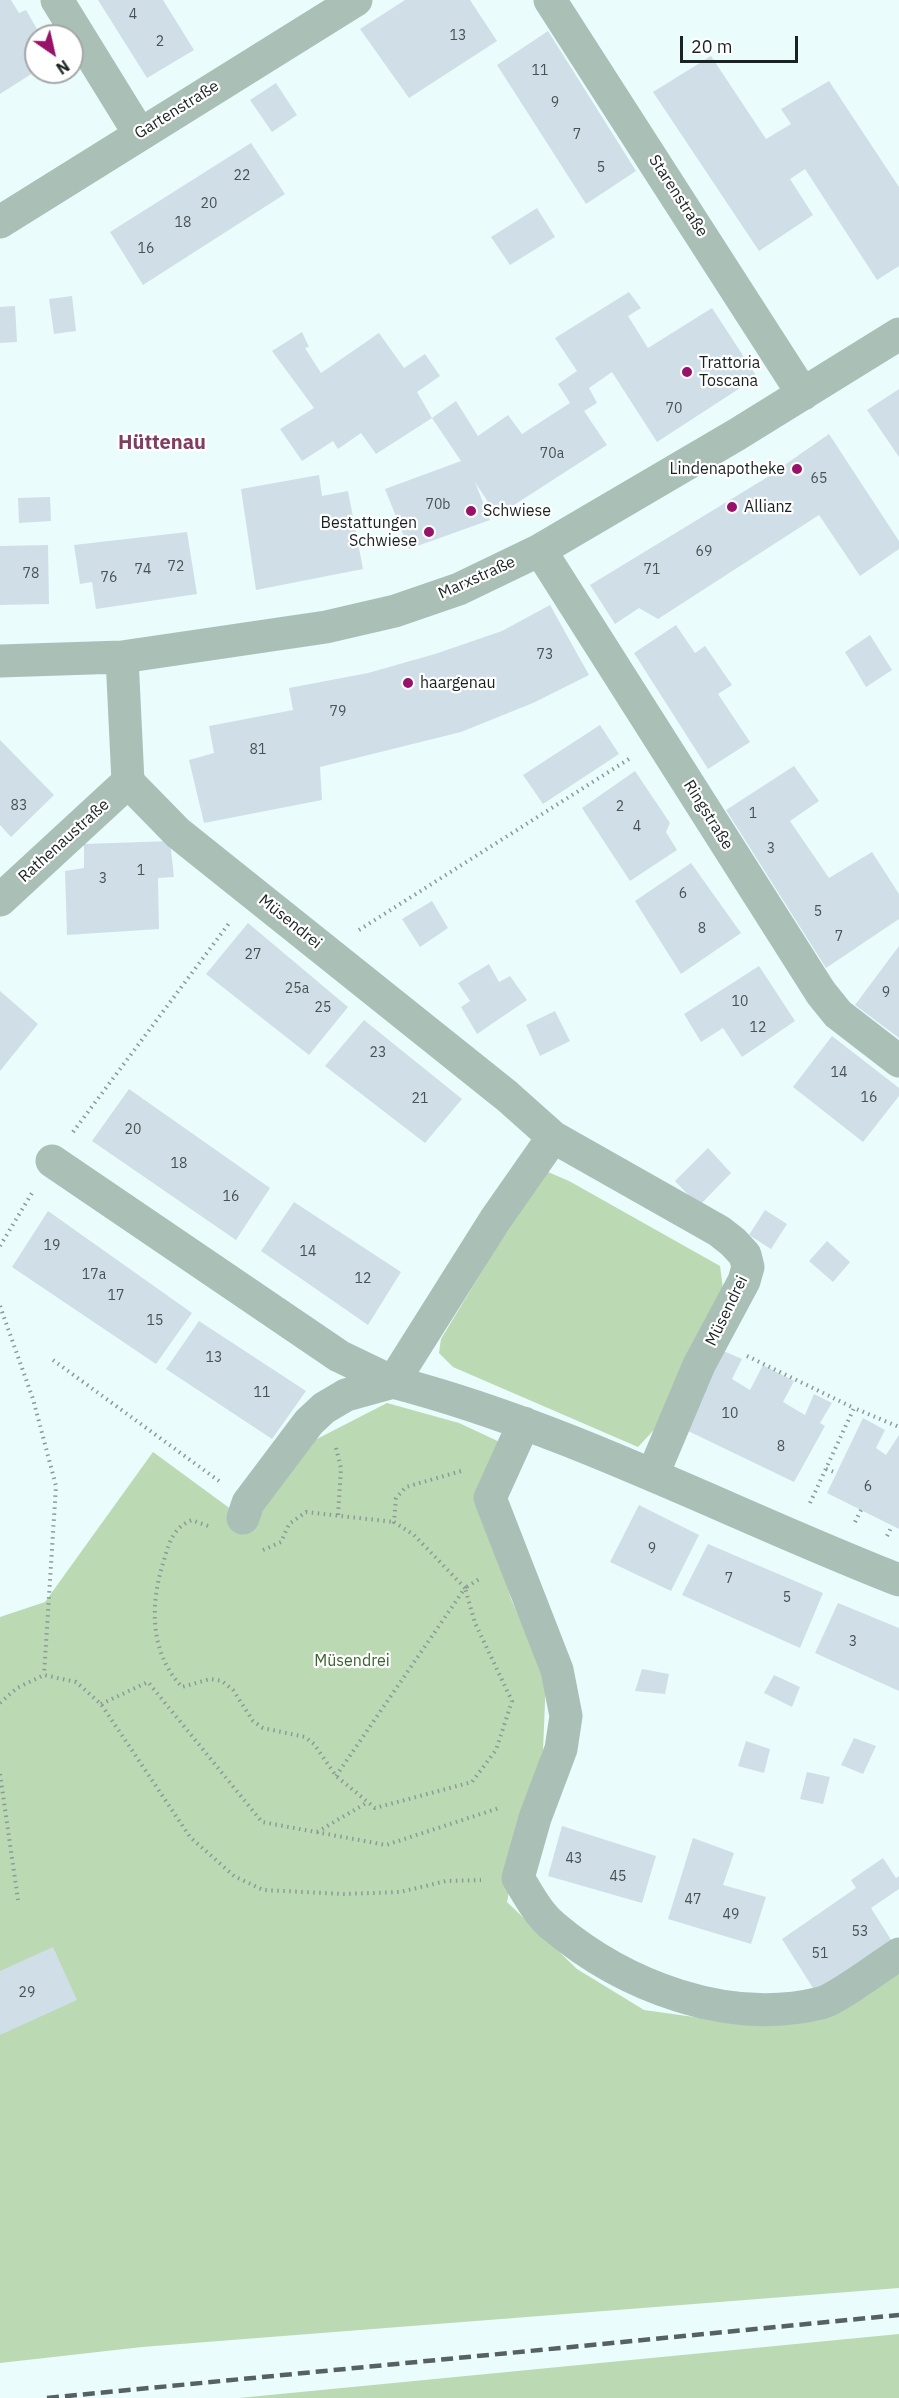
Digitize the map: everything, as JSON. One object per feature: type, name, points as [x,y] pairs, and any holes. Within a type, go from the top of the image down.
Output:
[{"type":"street","points":[[57,0],[139,134]]},
{"type":"street","name":"Gartenstraße","points":[[0,222],[356,0]]},
{"type":"street","name":"Starenstraße","points":[[550,0],[802,394]]},
{"type":"street","name":"Marxstraße","points":[[0,661],[123,657],[326,627],[395,611],[459,589],[540,549],[899,334]]},
{"type":"street","name":"Ringstraße","points":[[540,549],[821,993],[838,1014],[899,1061]]},
{"type":"street","points":[[123,657],[128,782]]},
{"type":"street","name":"Müsendrei","points":[[128,782],[178,833],[553,1137],[719,1231],[745,1255],[748,1268],[744,1281],[699,1365],[653,1474]]},
{"type":"street","name":"Rathenaustraße","points":[[0,900],[128,782]]},
{"type":"street","points":[[235,1517],[309,1422],[324,1408],[345,1395],[393,1382],[495,1220],[553,1137]]},
{"type":"street","points":[[52,1161],[339,1356],[393,1382],[459,1400],[653,1474],[899,1580]]},
{"type":"street","points":[[524,1424],[490,1498],[557,1670],[566,1716],[561,1749],[543,1797],[518,1878],[552,1925],[609,1966],[662,1990],[723,2006],[768,2009],[824,2002],[899,1954]]},
{"type":"path","points":[[326,952],[626,761]]},
{"type":"path","points":[[0,1246],[52,1161],[252,892]]},
{"type":"path","points":[[0,1306],[33,1399],[56,1486],[44,1676]]},
{"type":"path","points":[[746,1355],[854,1408],[899,1427]]},
{"type":"path","points":[[53,1360],[235,1517]]},
{"type":"path","points":[[324,1408],[340,1461],[339,1515]]},
{"type":"path","points":[[837,1473],[826,1469],[854,1408]]},
{"type":"path","points":[[393,1522],[396,1498],[406,1487],[465,1469]]},
{"type":"path","points":[[235,1517],[192,1520],[181,1524],[172,1536],[165,1554],[155,1587],[154,1624],[160,1651],[167,1667],[182,1687],[210,1679],[222,1681],[232,1690],[254,1721],[264,1728],[305,1737],[314,1744],[336,1776],[375,1808],[472,1782],[496,1750],[512,1701],[475,1623],[465,1588],[414,1535],[393,1522],[306,1512],[297,1516],[289,1524],[282,1542],[266,1550],[255,1551]]},
{"type":"path","points":[[336,1776],[465,1588],[513,1556]]},
{"type":"path","points":[[0,1703],[17,1688],[44,1676],[76,1682],[101,1704],[190,1837],[234,1876],[263,1890],[355,1894],[400,1892],[446,1881],[518,1878]]},
{"type":"path","points":[[101,1704],[148,1682],[261,1822],[386,1845],[526,1800],[543,1797]]},
{"type":"path","points":[[0,1774],[18,1900]]},
{"type":"path","points":[[317,1832],[368,1802]]},
{"type":"green space","points":[[548,1172],[569,1181],[720,1266],[724,1296],[665,1418],[638,1447],[453,1367],[439,1353],[441,1339],[539,1177]]},
{"type":"green space","points":[[387,1403],[459,1423],[504,1444],[479,1494],[511,1599],[546,1678],[543,1751],[527,1798],[507,1902],[577,1969],[644,2010],[759,2026],[850,2005],[899,1970],[899,2288],[142,2347],[0,2363],[0,1617],[45,1602],[153,1452],[243,1518],[311,1442]]},
{"type":"green space","points":[[899,2334],[899,2398],[239,2398]]},
{"type":"building","points":[[0,0],[11,0],[19,13],[26,10],[34,24],[24,24],[24,79],[0,94]]},
{"type":"building","points":[[98,0],[163,0],[194,50],[147,78]]},
{"type":"building","points":[[405,0],[470,0],[497,41],[409,98],[360,29]]},
{"type":"building","points":[[548,31],[636,171],[586,204],[497,65]]},
{"type":"building","points":[[711,56],[766,139],[791,124],[781,109],[829,81],[899,187],[899,266],[877,280],[805,169],[790,179],[813,215],[759,251],[653,92]]},
{"type":"building","points":[[276,83],[297,115],[272,132],[250,100]]},
{"type":"building","points":[[251,143],[285,194],[143,285],[110,232]]},
{"type":"building","points":[[537,208],[555,237],[510,265],[491,237]]},
{"type":"building","points":[[629,292],[641,308],[628,316],[648,348],[712,308],[757,377],[657,442],[612,372],[589,388],[597,403],[584,411],[607,445],[497,516],[475,482],[490,520],[409,549],[385,489],[461,461],[432,418],[456,401],[478,436],[508,415],[522,434],[570,403],[558,384],[577,371],[555,338]]},
{"type":"building","points":[[72,296],[76,331],[54,334],[49,299]]},
{"type":"building","points":[[15,306],[17,342],[0,343],[0,307]]},
{"type":"building","points":[[302,332],[309,347],[305,348],[321,373],[379,333],[404,368],[425,354],[440,376],[417,392],[432,418],[376,454],[361,433],[338,449],[333,441],[302,461],[280,429],[314,408],[272,351]]},
{"type":"building","points":[[899,389],[899,457],[867,410]]},
{"type":"building","points":[[829,434],[899,541],[899,549],[860,576],[819,515],[658,619],[639,608],[615,624],[590,585],[766,478]]},
{"type":"building","points":[[319,475],[322,496],[348,491],[363,569],[256,590],[241,489]]},
{"type":"building","points":[[50,497],[51,521],[19,523],[18,498]]},
{"type":"building","points":[[187,532],[197,594],[96,609],[92,582],[80,584],[74,545]]},
{"type":"building","points":[[48,545],[49,604],[0,605],[0,546]]},
{"type":"building","points":[[550,605],[589,675],[533,703],[461,732],[320,767],[322,800],[204,823],[189,760],[214,753],[209,726],[293,710],[289,688],[368,673],[435,654],[502,631]]},
{"type":"building","points":[[676,625],[695,653],[705,646],[732,685],[718,694],[750,742],[708,769],[634,653]]},
{"type":"building","points":[[870,635],[892,670],[866,687],[845,652]]},
{"type":"building","points":[[600,725],[619,754],[543,804],[523,775]]},
{"type":"building","points":[[0,740],[54,795],[11,837],[0,825]]},
{"type":"building","points":[[794,766],[819,801],[790,821],[829,878],[872,852],[899,894],[899,919],[826,968],[726,810]]},
{"type":"building","points":[[635,771],[670,823],[666,832],[677,850],[630,881],[582,808]]},
{"type":"building","points":[[170,841],[174,877],[158,878],[159,929],[67,935],[65,871],[84,868],[84,844]]},
{"type":"building","points":[[691,863],[741,933],[681,974],[635,901]]},
{"type":"building","points":[[432,901],[448,928],[420,947],[402,919]]},
{"type":"building","points":[[248,923],[348,1007],[309,1055],[206,974]]},
{"type":"building","points":[[899,946],[899,1038],[855,1005]]},
{"type":"building","points":[[489,964],[499,982],[510,976],[527,1000],[477,1034],[461,1007],[470,1001],[458,983]]},
{"type":"building","points":[[759,966],[795,1021],[742,1057],[723,1028],[701,1042],[684,1014]]},
{"type":"building","points":[[0,991],[38,1024],[0,1071]]},
{"type":"building","points":[[555,1011],[570,1041],[540,1056],[526,1025]]},
{"type":"building","points":[[364,1020],[462,1099],[425,1143],[325,1066]]},
{"type":"building","points":[[832,1036],[899,1088],[899,1096],[863,1142],[793,1087]]},
{"type":"building","points":[[129,1089],[270,1188],[236,1240],[92,1141]]},
{"type":"building","points":[[708,1148],[731,1173],[699,1206],[675,1181]]},
{"type":"building","points":[[294,1202],[401,1272],[368,1325],[261,1251]]},
{"type":"building","points":[[765,1210],[787,1224],[771,1249],[749,1235]]},
{"type":"building","points":[[48,1211],[192,1313],[156,1364],[12,1267]]},
{"type":"building","points":[[827,1241],[850,1262],[833,1282],[809,1261]]},
{"type":"building","points":[[199,1321],[306,1391],[272,1439],[166,1369]]},
{"type":"building","points":[[721,1350],[742,1359],[732,1379],[750,1390],[763,1365],[794,1381],[783,1402],[805,1415],[814,1394],[832,1403],[820,1423],[825,1426],[794,1482],[684,1429]]},
{"type":"building","points":[[863,1418],[885,1430],[876,1448],[886,1455],[899,1435],[899,1529],[827,1493]]},
{"type":"building","points":[[639,1505],[699,1535],[671,1591],[610,1562]]},
{"type":"building","points":[[708,1544],[823,1593],[800,1648],[682,1595]]},
{"type":"building","points":[[838,1603],[899,1628],[899,1691],[815,1653]]},
{"type":"building","points":[[642,1669],[669,1674],[665,1694],[635,1691]]},
{"type":"building","points":[[774,1675],[800,1687],[792,1707],[764,1693]]},
{"type":"building","points":[[854,1738],[876,1746],[863,1774],[841,1765]]},
{"type":"building","points":[[746,1741],[770,1749],[764,1773],[738,1766]]},
{"type":"building","points":[[807,1772],[830,1777],[823,1804],[800,1799]]},
{"type":"building","points":[[562,1826],[656,1856],[642,1903],[548,1876]]},
{"type":"building","points":[[693,1838],[734,1853],[723,1885],[766,1897],[751,1944],[668,1919]]},
{"type":"building","points":[[883,1858],[896,1878],[899,1876],[899,1889],[871,1908],[895,1946],[818,1996],[782,1939],[856,1888],[851,1880]]},
{"type":"building","points":[[53,1947],[77,2000],[0,2035],[0,1971]]},
{"type":"railway","points":[[47,2398],[899,2315]]},
{"type":"place","name":"Trattoria Toscana","points":[[687,372]]},
{"type":"place","name":"Lindenapotheke","points":[[797,469]]},
{"type":"place","name":"Allianz","points":[[732,507]]},
{"type":"place","name":"Schwiese","points":[[471,511]]},
{"type":"place","name":"Bestattungen Schwiese","points":[[429,532]]},
{"type":"place","name":"haargenau","points":[[408,683]]},
{"type":"district","name":"Hüttenau","points":[[162,443]]}]
